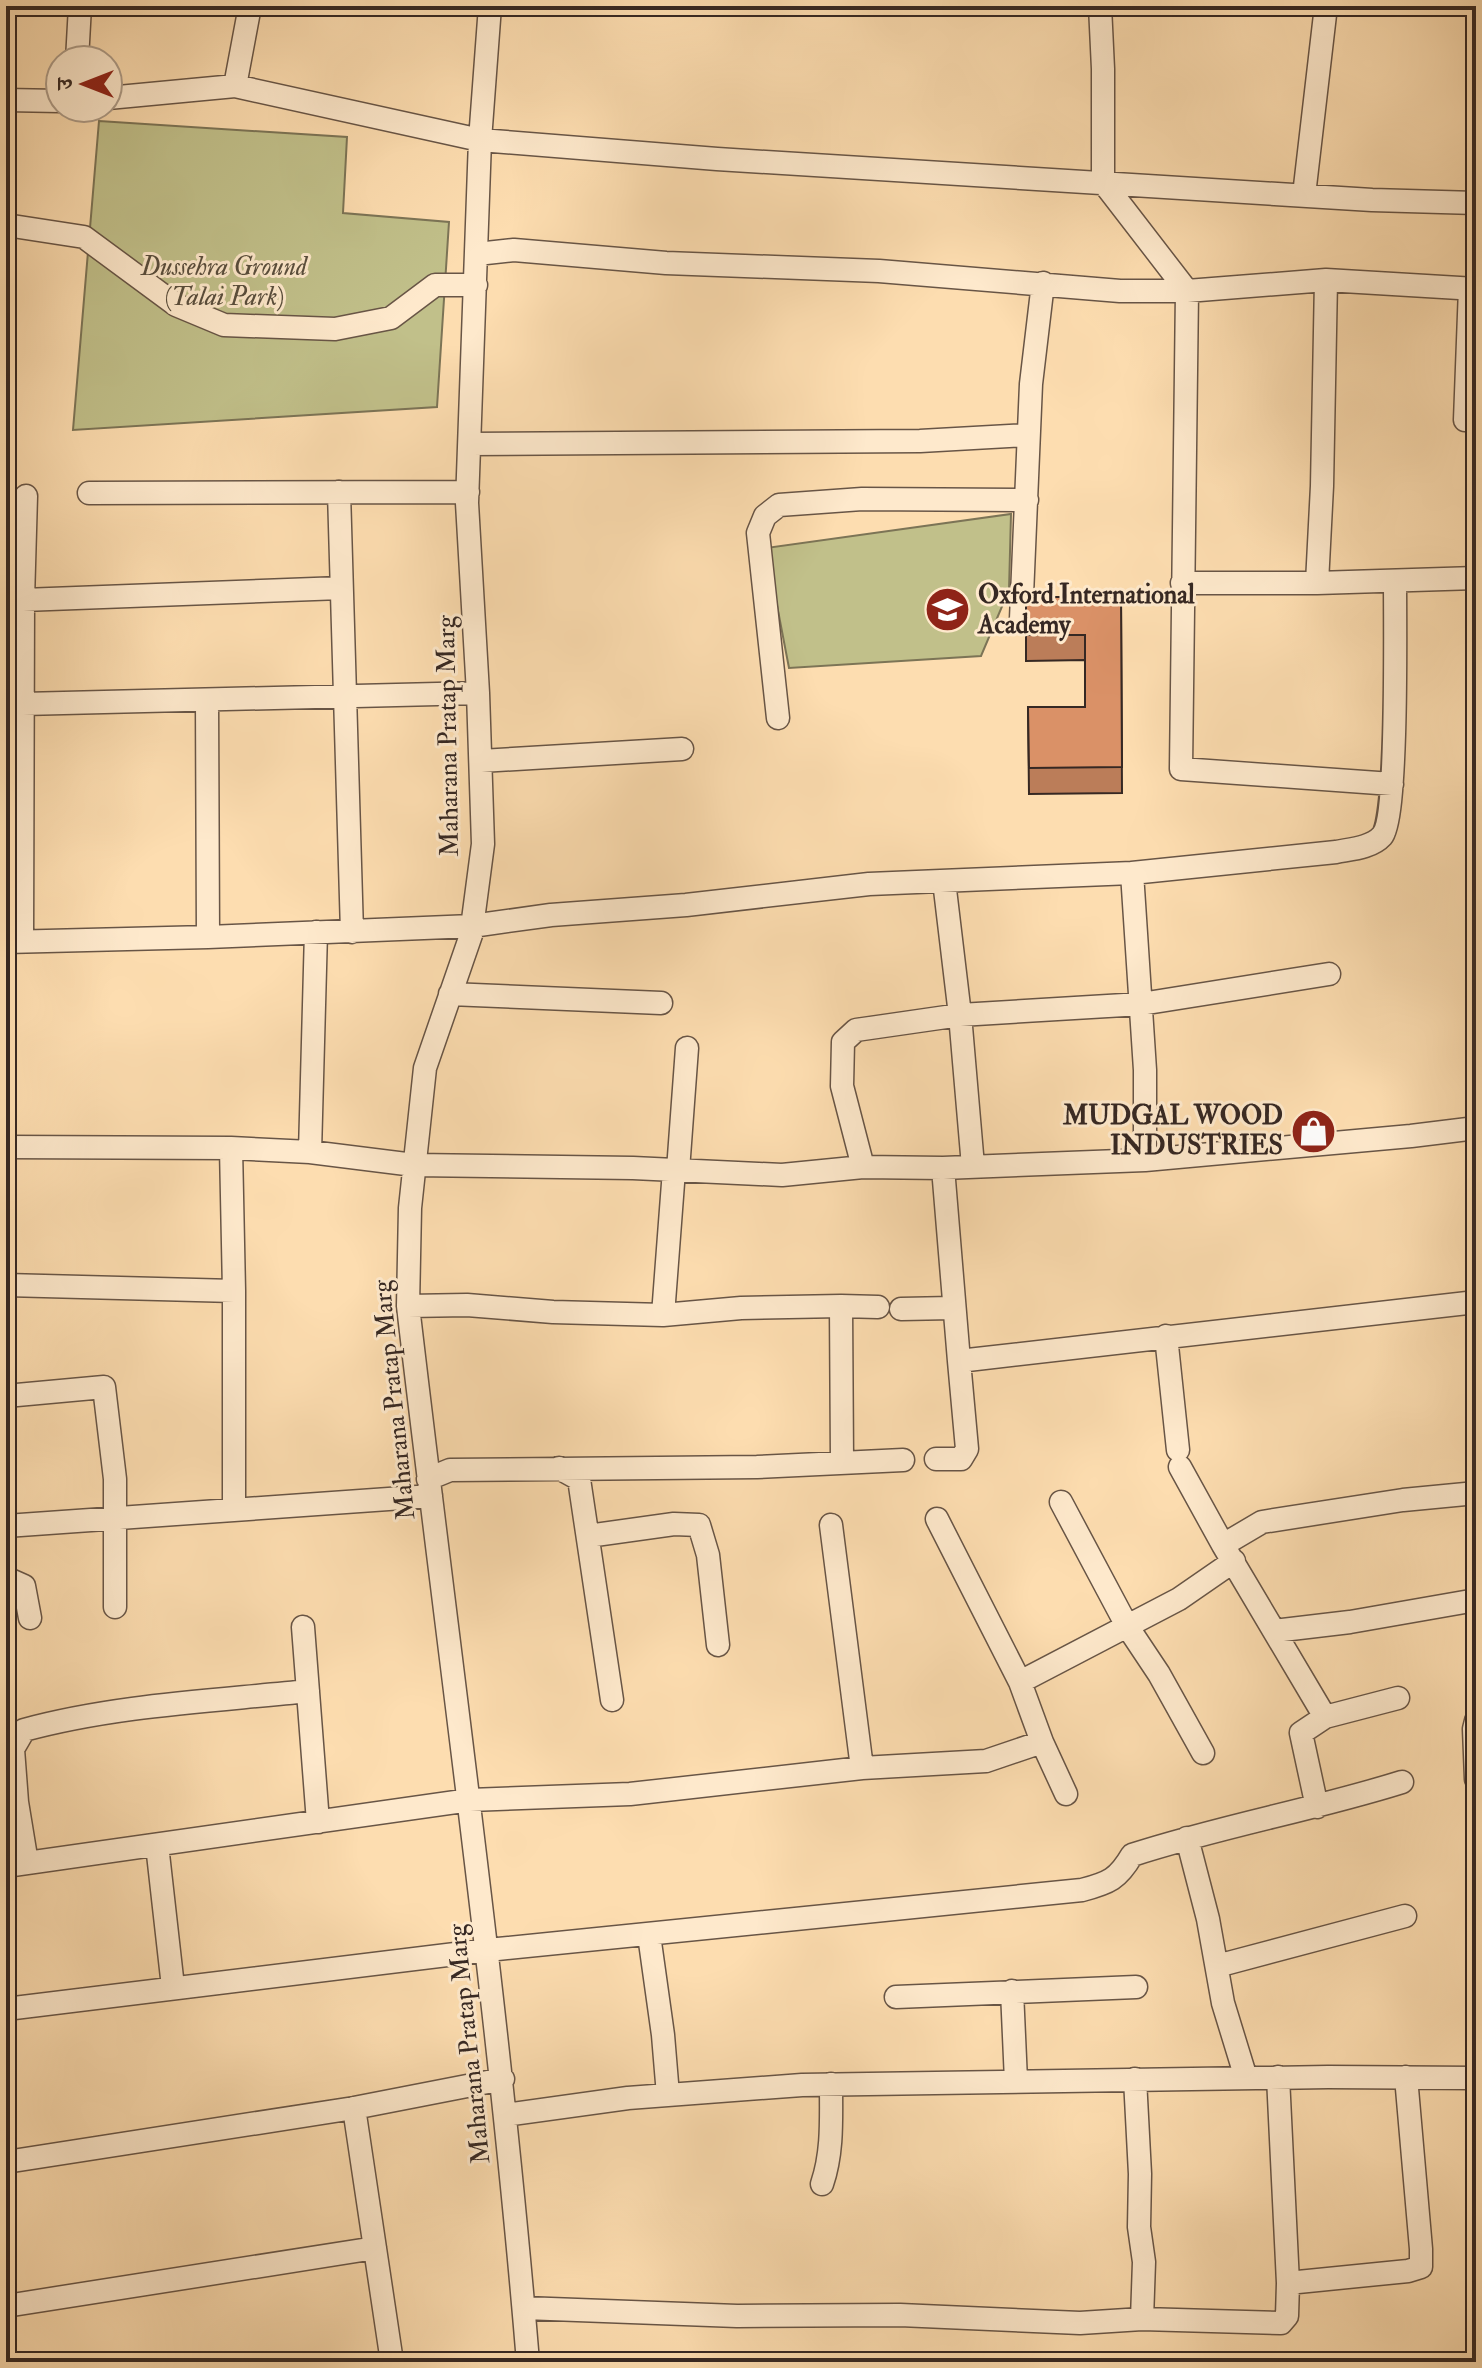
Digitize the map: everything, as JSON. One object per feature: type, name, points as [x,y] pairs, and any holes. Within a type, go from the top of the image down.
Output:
[{"type":"street","points":[[78,44],[80,6]]},
{"type":"street","points":[[235,86],[250,6]]},
{"type":"street","name":"Maharana Pratap Marg","points":[[490,6],[480,140],[468,492],[483,844],[472,926],[425,1068],[410,1208],[408,1306],[503,2079],[528,2362]]},
{"type":"street","points":[[1100,6],[1103,182],[1187,291],[1181,769],[1392,784]]},
{"type":"street","points":[[1304,195],[1326,6]]},
{"type":"street","points":[[124,96],[235,86],[480,140],[717,159],[1476,203]]},
{"type":"street","points":[[6,100],[44,101]]},
{"type":"street","points":[[6,225],[84,237],[176,305],[224,325],[335,329],[391,318],[435,285],[476,285]]},
{"type":"street","points":[[477,254],[514,250],[666,263],[879,271],[1120,291],[1187,291],[1326,280],[1473,288],[1465,420]]},
{"type":"street","points":[[1317,583],[1326,280]]},
{"type":"street","points":[[1021,619],[1028,435],[1043,283]]},
{"type":"street","points":[[470,444],[920,441],[1028,435]]},
{"type":"street","points":[[339,492],[352,932]]},
{"type":"street","points":[[89,493],[468,492]]},
{"type":"street","points":[[26,496],[17,717],[14,941],[472,926],[551,915],[686,905],[869,884],[1132,873],[1336,852],[1369,845],[1383,835],[1388,823],[1392,784],[1395,581]]},
{"type":"street","points":[[778,718],[758,533],[765,516],[779,505],[862,499],[1027,500]]},
{"type":"street","points":[[1182,583],[1476,578]]},
{"type":"street","points":[[23,600],[341,588]]},
{"type":"street","points":[[17,717],[207,700],[478,693]]},
{"type":"street","points":[[207,700],[208,937]]},
{"type":"street","points":[[481,761],[682,749]]},
{"type":"street","points":[[1132,873],[1145,1070],[1145,1160]]},
{"type":"street","points":[[944,881],[973,1166]]},
{"type":"street","points":[[310,1152],[316,932]]},
{"type":"street","points":[[863,1167],[842,1086],[843,1042],[856,1030],[960,1015],[1141,1004],[1329,974]]},
{"type":"street","points":[[450,994],[661,1003]]},
{"type":"street","points":[[663,1315],[687,1048]]},
{"type":"street","points":[[6,1147],[231,1148],[310,1152],[414,1165],[782,1175],[863,1167],[943,1168],[1145,1160],[1476,1128]]},
{"type":"street","points":[[231,1148],[234,1510]]},
{"type":"street","points":[[936,1459],[961,1459],[967,1449],[952,1308],[943,1168]]},
{"type":"street","points":[[6,1285],[234,1291]]},
{"type":"street","points":[[959,1361],[1476,1302]]},
{"type":"street","points":[[408,1306],[467,1305],[553,1312],[663,1315],[741,1308],[952,1308]]},
{"type":"street","points":[[841,1306],[842,1462]]},
{"type":"street","points":[[1166,1336],[1179,1458],[1228,1553],[1325,1717]]},
{"type":"street","points":[[6,1396],[104,1387],[115,1479],[115,1607]]},
{"type":"street","points":[[6,1526],[234,1510],[430,1487],[450,1470],[757,1467],[903,1460]]},
{"type":"street","points":[[559,1468],[579,1479],[612,1700]]},
{"type":"street","points":[[1020,1682],[1179,1599],[1262,1522],[1388,1502],[1476,1493]]},
{"type":"street","points":[[1061,1502],[1127,1626],[1159,1674],[1203,1753]]},
{"type":"street","points":[[937,1519],[1020,1682],[1042,1742],[1066,1794]]},
{"type":"street","points":[[588,1536],[674,1524],[699,1525],[708,1555],[718,1645]]},
{"type":"street","points":[[831,1525],[862,1768]]},
{"type":"street","points":[[6,1578],[24,1586],[30,1618]]},
{"type":"street","points":[[1274,1631],[1350,1622],[1476,1600]]},
{"type":"street","points":[[303,1627],[318,1822]]},
{"type":"street","points":[[308,1691],[114,1712],[24,1730],[13,1749],[17,1802],[16,1865],[470,1800],[630,1794],[862,1768],[986,1761],[1042,1742]]},
{"type":"street","points":[[1317,1807],[1301,1733],[1325,1717],[1398,1698]]},
{"type":"street","points":[[1476,1721],[1476,1779]]},
{"type":"street","points":[[6,2009],[488,1950],[1082,1890],[1102,1885],[1120,1875],[1132,1855],[1402,1782]]},
{"type":"street","points":[[1187,1838],[1208,1919],[1223,2003],[1246,2078]]},
{"type":"street","points":[[157,1845],[173,1987]]},
{"type":"street","points":[[1217,1966],[1405,1916]]},
{"type":"street","points":[[649,1935],[668,2095]]},
{"type":"street","points":[[896,1997],[1136,1987]]},
{"type":"street","points":[[1012,1991],[1016,2081]]},
{"type":"street","points":[[506,2115],[628,2098],[831,2084],[1278,2077],[1476,2078]]},
{"type":"street","points":[[524,2308],[737,2316],[900,2315],[1080,2323],[1142,2319],[1281,2323],[1287,2316],[1288,2283],[1278,2077]]},
{"type":"street","points":[[1288,2283],[1408,2271],[1421,2267],[1406,2077]]},
{"type":"street","points":[[6,2162],[354,2108],[503,2079]]},
{"type":"street","points":[[1135,2079],[1140,2174],[1139,2227],[1144,2262],[1142,2319]]},
{"type":"street","points":[[822,2184],[828,2168],[832,2129],[831,2084]]},
{"type":"street","points":[[354,2108],[392,2362]]},
{"type":"street","points":[[6,2306],[375,2248]]},
{"type":"green space","name":"Dussehra Ground (Talai Park)","points":[[124,123],[347,137],[343,213],[449,222],[437,407],[73,430],[99,124]]},
{"type":"green space","points":[[1011,514],[1009,590],[981,656],[789,668],[766,548]]},
{"type":"building","points":[[1034,597],[1121,597],[1122,767],[1029,768],[1028,707],[1085,707],[1085,635],[1026,635],[1026,606]]},
{"type":"place","name":"Oxford International Academy","points":[[947,610]]},
{"type":"place","name":"MUDGAL WOOD INDUSTRIES","points":[[1314,1131]]}]
